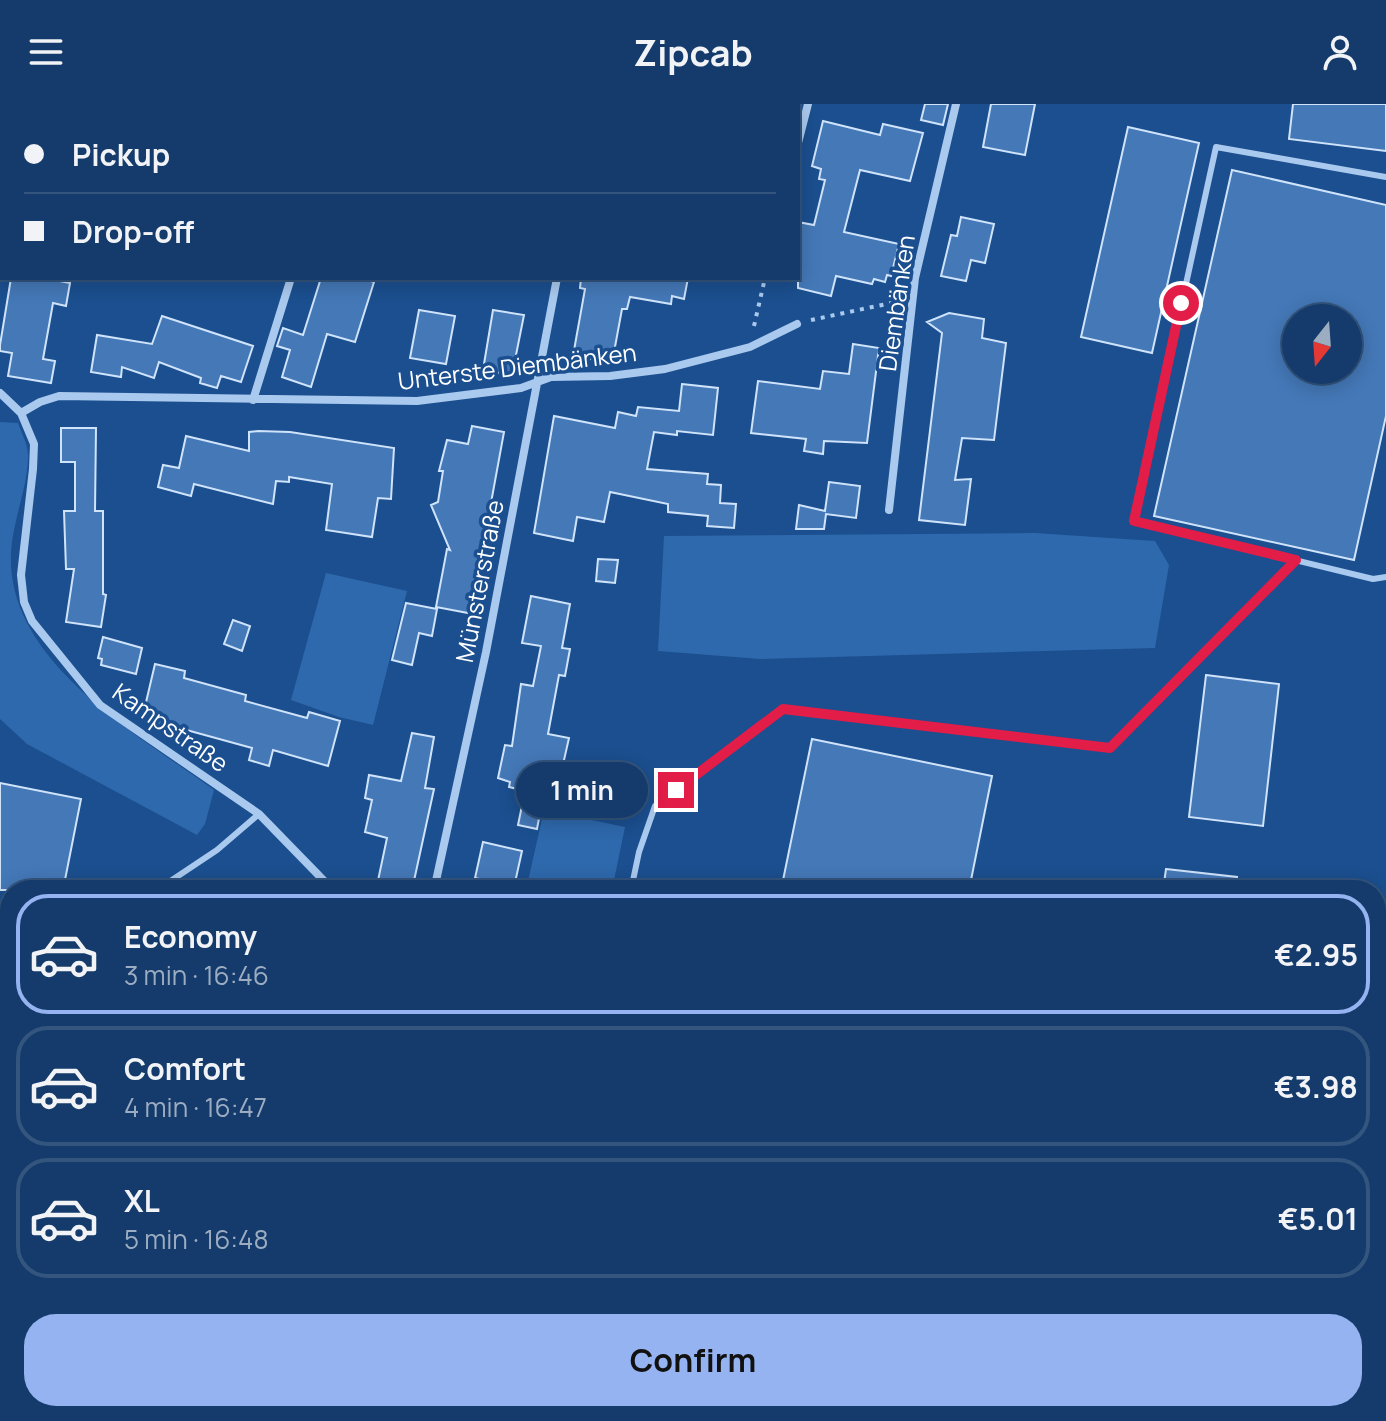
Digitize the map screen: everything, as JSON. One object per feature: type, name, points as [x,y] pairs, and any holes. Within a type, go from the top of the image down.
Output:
[{"type":"street","points":[[800,135],[808,104]]},
{"type":"street","name":"Diembänken","points":[[889,510],[915,278],[956,104]]},
{"type":"street","points":[[253,400],[290,280]]},
{"type":"street","name":"Münsterstraße","points":[[436,880],[486,652],[557,280]]},
{"type":"street","name":"Unterste Diembänken","points":[[21,413],[59,396],[417,401],[521,388],[551,377],[610,376],[665,369],[750,347],[797,324]]},
{"type":"street","name":"Kampstraße","points":[[0,393],[21,413],[34,444],[21,575],[24,602],[32,621],[100,705],[259,814],[323,880]]},
{"type":"lane","points":[[1386,177],[1216,147],[1134,521],[1373,579],[1386,577]]},
{"type":"lane","points":[[633,880],[655,806],[783,709],[1110,748],[1296,560]]},
{"type":"lane","points":[[172,880],[217,850],[259,814]]},
{"type":"path","points":[[750,347],[765,280]]},
{"type":"path","points":[[797,324],[914,298]]},
{"type":"shaded area","points":[[0,422],[18,423],[27,449],[27,470],[11,555],[15,594],[30,629],[54,662],[83,692],[116,720],[214,790],[205,824],[197,835],[27,744],[0,719]]},
{"type":"shaded area","points":[[1035,533],[1155,541],[1169,565],[1155,648],[760,659],[658,651],[664,536]]},
{"type":"shaded area","points":[[326,573],[407,591],[373,725],[291,700]]},
{"type":"shaded area","points":[[544,810],[625,827],[614,880],[528,880]]},
{"type":"building","points":[[925,104],[948,104],[943,125],[921,120]]},
{"type":"building","points":[[991,104],[1035,104],[1025,155],[983,147]]},
{"type":"building","points":[[1293,104],[1386,104],[1386,151],[1289,139]]},
{"type":"building","points":[[823,121],[880,135],[883,124],[923,133],[910,181],[860,170],[844,232],[899,244],[891,276],[887,275],[885,282],[874,279],[872,284],[836,276],[831,296],[798,288],[800,222],[814,225],[825,180],[819,179],[821,169],[812,166]]},
{"type":"building","points":[[1128,127],[1199,143],[1152,353],[1081,337]]},
{"type":"building","points":[[1232,170],[1386,205],[1386,416],[1354,560],[1154,516]]},
{"type":"building","points":[[961,217],[994,224],[985,263],[971,260],[966,281],[941,276],[951,235],[957,236]]},
{"type":"building","points":[[11,280],[70,283],[66,306],[53,303],[43,359],[55,361],[51,383],[8,376],[12,353],[0,351]]},
{"type":"building","points":[[320,280],[374,282],[355,342],[327,334],[311,387],[282,377],[290,350],[277,346],[283,328],[303,335]]},
{"type":"building","points":[[581,280],[688,280],[684,299],[672,296],[671,304],[630,297],[627,309],[622,309],[612,363],[573,356],[585,289],[580,288]]},
{"type":"building","points":[[419,310],[455,316],[446,364],[410,358]]},
{"type":"building","points":[[493,310],[524,315],[512,375],[483,370]]},
{"type":"building","points":[[949,313],[984,319],[982,338],[1006,343],[994,440],[962,438],[955,480],[971,479],[965,525],[919,520],[942,333],[927,322]]},
{"type":"building","points":[[162,316],[253,346],[241,382],[221,376],[217,388],[200,383],[201,378],[159,362],[154,378],[122,367],[121,377],[91,372],[97,335],[152,344]]},
{"type":"building","points":[[853,344],[879,348],[867,443],[824,441],[823,454],[804,451],[806,439],[751,433],[758,381],[820,389],[823,371],[849,374]]},
{"type":"building","points":[[682,384],[718,388],[713,435],[654,432],[647,469],[708,474],[707,484],[721,485],[720,503],[736,504],[734,528],[707,526],[708,516],[668,512],[668,504],[610,492],[604,522],[577,517],[573,541],[534,533],[554,416],[615,428],[618,412],[636,416],[638,407],[679,411]]},
{"type":"building","points":[[472,426],[504,432],[468,613],[436,607],[447,549],[450,550],[431,505],[438,502],[443,471],[439,471],[447,440],[468,444]]},
{"type":"building","points":[[61,428],[96,428],[95,511],[103,511],[103,594],[106,595],[101,627],[66,622],[74,569],[66,569],[64,511],[75,511],[75,462],[61,462]]},
{"type":"building","points":[[249,432],[290,432],[394,448],[391,499],[378,498],[372,537],[326,530],[332,484],[289,477],[289,482],[276,481],[273,504],[194,484],[191,496],[158,487],[163,465],[179,468],[186,436],[249,451]]},
{"type":"building","points":[[829,482],[860,486],[856,518],[826,514],[824,529],[796,529],[799,505],[825,511]]},
{"type":"building","points":[[598,559],[618,560],[615,583],[596,581]]},
{"type":"building","points":[[531,596],[570,604],[562,648],[570,649],[565,676],[559,675],[548,734],[569,738],[557,791],[570,794],[566,814],[541,808],[537,829],[518,825],[525,791],[509,787],[510,782],[498,778],[505,745],[512,746],[521,684],[533,686],[541,646],[522,643]]},
{"type":"building","points":[[406,603],[437,609],[432,636],[419,633],[412,665],[392,660]]},
{"type":"building","points":[[233,620],[250,626],[242,651],[224,644]]},
{"type":"building","points":[[103,637],[142,648],[136,674],[101,665],[102,659],[98,658]]},
{"type":"building","points":[[155,664],[185,671],[184,678],[246,695],[245,701],[307,718],[309,712],[340,721],[328,766],[273,750],[269,766],[249,760],[252,748],[172,726],[171,732],[149,727],[152,717],[143,715]]},
{"type":"building","points":[[1206,675],[1279,684],[1263,826],[1189,817]]},
{"type":"building","points":[[412,733],[434,737],[425,788],[434,789],[414,880],[378,880],[387,838],[365,832],[372,800],[365,798],[369,775],[401,781]]},
{"type":"building","points":[[812,739],[992,776],[971,880],[783,880]]},
{"type":"building","points":[[0,783],[81,799],[65,880],[0,880]]},
{"type":"building","points":[[483,842],[522,851],[516,880],[475,878]]},
{"type":"building","points":[[1166,869],[1237,877],[1237,880],[1164,880]]},
{"type":"route","points":[[676,790],[783,709],[1110,748],[1296,560],[1134,521],[1181,303]]}]
